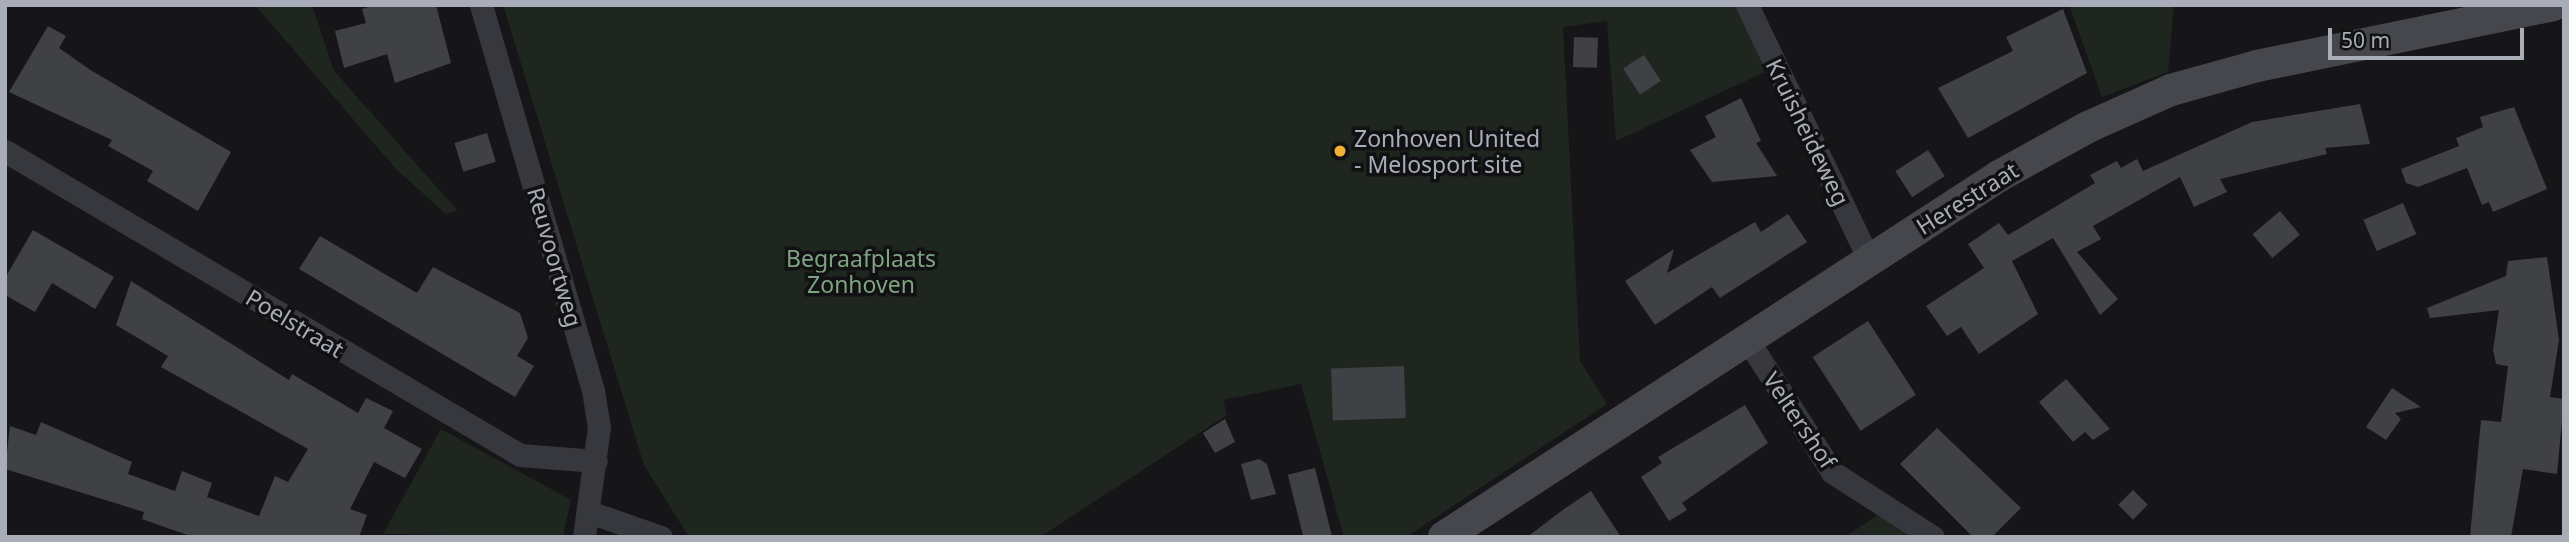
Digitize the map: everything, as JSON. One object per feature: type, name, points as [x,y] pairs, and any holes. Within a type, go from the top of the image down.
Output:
[{"type":"street","name":"Reuvoortweg","points":[[481,5],[593,390],[596,461],[592,513],[584,537]]},
{"type":"street","name":"Kruisheideweg","points":[[1747,5],[1869,260]]},
{"type":"street","name":"Herestraat","points":[[1444,537],[1999,176],[2171,90],[2257,66],[2553,5]]},
{"type":"street","name":"Poelstraat","points":[[5,151],[520,455],[596,461]]},
{"type":"street","name":"Veltershof","points":[[1747,339],[1832,472],[1933,537]]},
{"type":"street","points":[[592,513],[661,537]]},
{"type":"green space","points":[[255,5],[312,5],[334,71],[457,210],[446,214],[397,170]]},
{"type":"green space","name":"Begraafplaats Zonhoven","points":[[503,5],[1738,5],[1767,71],[1616,141],[1607,21],[1563,27],[1580,361],[1607,404],[1406,537],[1344,537],[1301,384],[1223,400],[1227,415],[1040,537],[689,537],[644,465]]},
{"type":"green space","points":[[2069,5],[2174,5],[2168,72],[2102,97]]},
{"type":"green space","points":[[441,429],[571,500],[563,537],[383,534]]},
{"type":"green space","points":[[1882,512],[1921,537],[1845,537]]},
{"type":"building","points":[[375,5],[436,5],[451,63],[395,83],[387,54],[344,68],[335,31],[366,23],[362,9]]},
{"type":"building","points":[[2063,9],[2087,73],[1968,138],[1938,88],[2013,51],[2006,37]]},
{"type":"building","points":[[48,26],[66,36],[59,48],[92,71],[231,152],[198,211],[147,181],[153,171],[108,146],[112,140],[9,92]]},
{"type":"building","points":[[1574,37],[1598,38],[1597,68],[1573,67]]},
{"type":"building","points":[[1644,55],[1661,81],[1640,95],[1623,69]]},
{"type":"building","points":[[1741,98],[1761,141],[1756,143],[1777,176],[1712,182],[1690,150],[1716,137],[1705,116]]},
{"type":"building","points":[[2360,104],[2370,144],[2325,148],[2327,154],[2220,179],[2227,192],[2194,207],[2180,177],[2093,226],[2101,239],[2077,252],[2118,299],[2100,315],[2053,238],[2012,261],[2038,314],[1979,354],[1961,327],[1947,336],[1926,306],[1984,268],[1968,244],[1999,223],[2008,235],[2095,183],[2090,175],[2117,161],[2121,168],[2137,159],[2143,171],[2252,122]]},
{"type":"building","points":[[2514,107],[2547,189],[2493,212],[2489,202],[2482,205],[2467,168],[2418,187],[2406,183],[2401,169],[2459,146],[2456,138],[2483,127],[2480,117]]},
{"type":"building","points":[[487,133],[496,162],[463,172],[454,143]]},
{"type":"building","points":[[1928,150],[1945,176],[1912,197],[1895,171]]},
{"type":"building","points":[[2403,203],[2416,234],[2377,251],[2363,220]]},
{"type":"building","points":[[2280,211],[2300,235],[2272,258],[2252,234]]},
{"type":"building","points":[[1788,214],[1807,242],[1720,298],[1712,287],[1655,325],[1625,281],[1674,249],[1667,273],[1755,222],[1761,232]]},
{"type":"building","points":[[33,230],[114,277],[95,309],[52,283],[35,312],[5,295],[5,278]]},
{"type":"building","points":[[320,236],[417,293],[433,267],[520,313],[528,338],[517,356],[534,366],[515,397],[299,269]]},
{"type":"building","points":[[2547,257],[2559,340],[2550,397],[2564,399],[2557,474],[2523,469],[2511,537],[2470,537],[2481,420],[2501,422],[2508,366],[2496,364],[2493,350],[2499,310],[2430,318],[2427,308],[2506,276],[2508,261]]},
{"type":"building","points":[[131,281],[289,380],[292,374],[358,413],[366,398],[393,411],[384,428],[422,449],[405,478],[374,462],[350,509],[367,515],[359,537],[193,537],[142,519],[144,512],[5,469],[10,426],[36,435],[41,422],[132,462],[128,474],[175,491],[182,471],[212,483],[207,497],[259,516],[275,476],[288,482],[308,449],[161,367],[168,356],[116,325]]},
{"type":"building","points":[[1868,321],[1916,395],[1861,431],[1813,357]]},
{"type":"building","points":[[1404,366],[1406,418],[1333,421],[1331,369]]},
{"type":"building","points":[[2066,379],[2110,429],[2093,440],[2085,432],[2073,442],[2039,402]]},
{"type":"building","points":[[2392,388],[2421,407],[2395,413],[2401,419],[2386,440],[2366,427]]},
{"type":"building","points":[[1745,405],[1768,443],[1682,503],[1687,510],[1669,521],[1641,477],[1662,463],[1658,457]]},
{"type":"building","points":[[1225,419],[1235,442],[1215,453],[1203,433]]},
{"type":"building","points":[[1937,428],[2021,508],[1992,537],[1973,537],[1900,464]]},
{"type":"building","points":[[1259,459],[1267,464],[1276,494],[1251,500],[1241,464]]},
{"type":"building","points":[[1315,468],[1332,537],[1303,537],[1288,475]]},
{"type":"building","points":[[2133,490],[2148,505],[2133,520],[2118,505]]},
{"type":"building","points":[[1591,491],[1621,537],[1527,537],[1564,509]]},
{"type":"place","name":"Zonhoven United - Melosport site","points":[[1340,151]]}]
